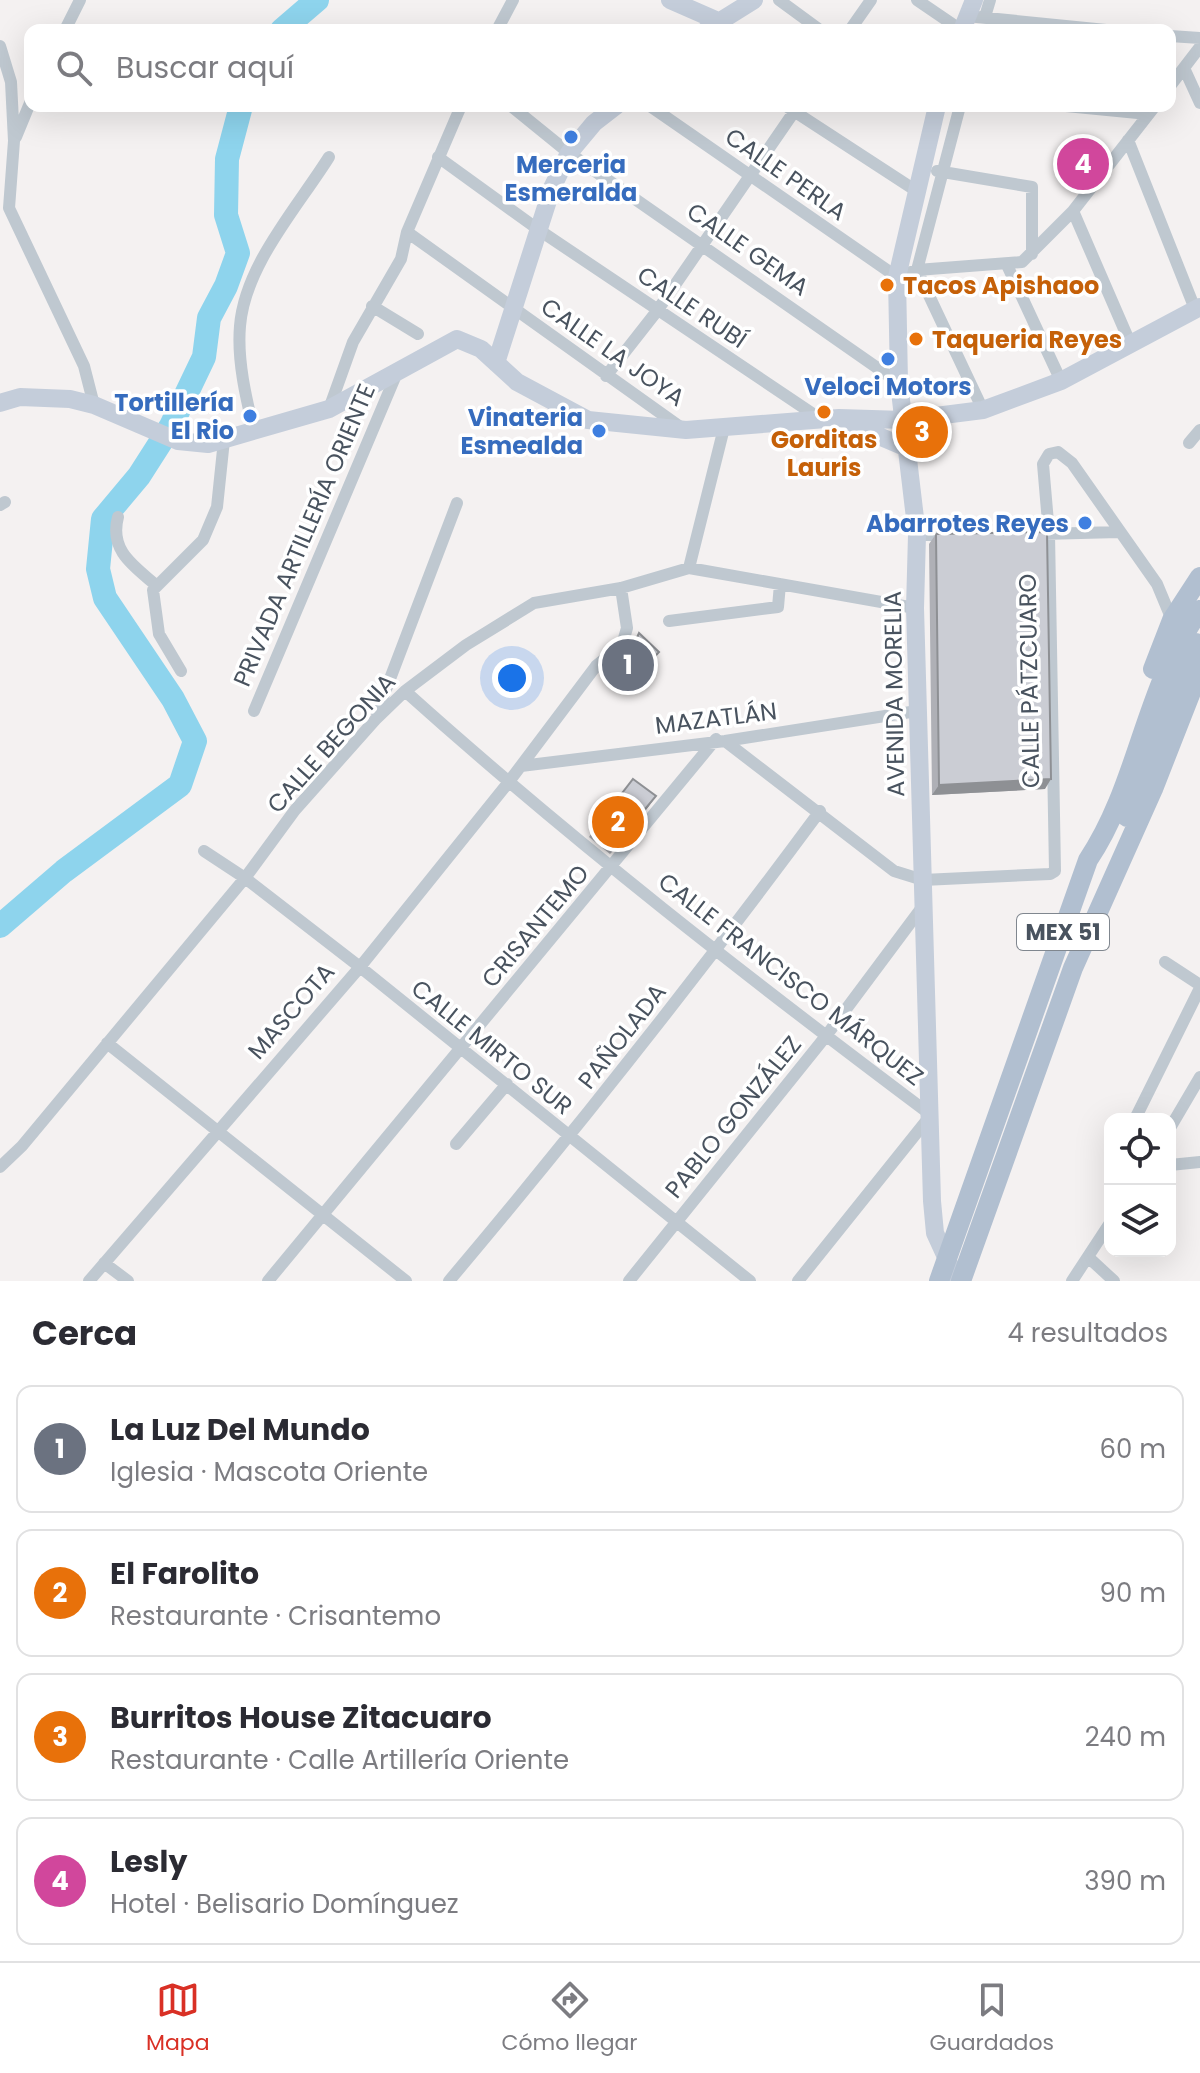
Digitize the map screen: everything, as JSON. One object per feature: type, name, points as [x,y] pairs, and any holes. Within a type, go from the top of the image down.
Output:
[{"type":"main road","points":[[1088,860],[1087,843],[1172,620],[1200,577]]},
{"type":"main road","name":"MEX 51","points":[[939,1281],[1088,860],[1114,811],[1172,656],[1198,612]]},
{"type":"main road","name":"MEX 51","points":[[1073,968],[1081,934],[1196,643]]},
{"type":"main road","name":"MEX 51","points":[[959,1281],[1073,968],[1153,789],[1200,669]]},
{"type":"street","points":[[68,24],[80,0]]},
{"type":"street","points":[[500,24],[513,0]]},
{"type":"street","points":[[670,0],[692,4],[710,24]]},
{"type":"street","points":[[715,24],[754,0]]},
{"type":"street","points":[[779,0],[812,24]]},
{"type":"street","points":[[854,24],[871,0]]},
{"type":"street","points":[[917,0],[974,22],[1007,24]]},
{"type":"street","points":[[974,22],[990,0]]},
{"type":"street","points":[[1176,36],[1200,38]]},
{"type":"street","points":[[0,46],[11,82],[14,141],[5,206],[84,366],[94,405]]},
{"type":"street","points":[[1176,78],[1200,47]]},
{"type":"street","points":[[1184,68],[1200,103]]},
{"type":"street","points":[[14,141],[26,112]]},
{"type":"street","points":[[329,409],[339,373],[372,306],[401,259],[407,232],[458,112]]},
{"type":"street","name":"CALLE GEMA","points":[[518,112],[569,153],[704,244],[899,383]]},
{"type":"street","points":[[496,363],[552,188],[569,153],[594,123],[608,112]]},
{"type":"street","name":"CALLE PERLA","points":[[658,112],[897,277]]},
{"type":"street","points":[[606,376],[657,311],[751,178],[791,112]]},
{"type":"street","points":[[799,112],[918,192]]},
{"type":"street","name":"AVENIDA MORELIA","points":[[935,112],[933,170],[918,192],[897,277],[899,383],[917,535],[917,711],[926,902],[932,1201],[935,1233],[959,1281]]},
{"type":"street","points":[[957,112],[933,170],[917,270],[983,410]]},
{"type":"street","points":[[897,277],[917,270],[1022,262],[1073,211],[1149,112]]},
{"type":"street","points":[[0,403],[20,397],[70,399],[94,405],[178,441],[216,442],[329,409],[457,339],[481,349],[517,382],[588,420],[686,430],[830,419],[904,420],[983,410],[1061,381],[1198,308],[1128,140]]},
{"type":"street","points":[[254,431],[244,391],[240,326],[254,274],[329,157]]},
{"type":"street","name":"CALLE RUBÍ","points":[[438,157],[657,311],[830,419]]},
{"type":"street","points":[[933,170],[1032,187],[1035,193],[1032,254]]},
{"type":"street","points":[[1073,211],[1131,345]]},
{"type":"street","name":"CALLE LA JOYA","points":[[407,232],[686,430]]},
{"type":"street","points":[[1007,265],[1061,381]]},
{"type":"street","points":[[372,306],[418,334]]},
{"type":"street","name":"PRIVADA ARTILLERÍA ORIENTE","points":[[254,711],[396,375]]},
{"type":"street","points":[[830,419],[907,448]]},
{"type":"street","points":[[689,568],[724,428]]},
{"type":"street","points":[[1189,443],[1200,430]]},
{"type":"street","points":[[181,671],[159,634],[153,590],[203,540],[217,507],[216,442]]},
{"type":"street","name":"CALLE PÁTZCUARO","points":[[923,880],[1055,871],[1049,534],[1043,464],[1049,454],[1058,452],[1072,463],[1119,532]]},
{"type":"street","points":[[375,720],[457,503]]},
{"type":"street","points":[[118,517],[115,529],[118,551],[157,586]]},
{"type":"street","points":[[1034,534],[1119,532],[1157,584],[1172,620]]},
{"type":"street","points":[[917,535],[961,535]]},
{"type":"street","name":"CALLE BEGONIA","points":[[0,1167],[22,1146],[245,878],[295,810],[375,720],[405,691],[466,645],[534,603],[621,588],[689,568],[915,608]]},
{"type":"street","points":[[669,621],[778,607],[780,584]]},
{"type":"street","name":"MASCOTA","points":[[89,1281],[216,1129],[360,967],[508,783],[596,666],[622,645],[627,628],[621,588]]},
{"type":"street","name":"CALLE FRANCISCO MÁRQUEZ","points":[[405,691],[508,783],[612,868],[931,1115]]},
{"type":"street","name":"MAZATLÁN","points":[[521,766],[917,711]]},
{"type":"street","points":[[721,740],[820,811],[894,871],[923,880]]},
{"type":"street","name":"CRISANTEMO","points":[[268,1281],[721,740]]},
{"type":"street","name":"PAÑOLADA","points":[[449,1281],[569,1138],[718,950],[820,811]]},
{"type":"street","name":"CALLE MIRTO SUR","points":[[204,851],[245,878],[360,967],[750,1281]]},
{"type":"street","name":"PABLO GONZÁLEZ","points":[[629,1281],[826,1036],[926,902]]},
{"type":"street","points":[[1138,1113],[1200,987],[1165,962]]},
{"type":"street","points":[[107,1043],[406,1281]]},
{"type":"street","points":[[1176,1118],[1200,1077]]},
{"type":"street","points":[[456,1144],[507,1084]]},
{"type":"street","points":[[798,1281],[931,1115]]},
{"type":"street","points":[[1176,1164],[1200,1162]]},
{"type":"street","points":[[1072,1281],[1104,1232]]},
{"type":"street","points":[[1088,1257],[1114,1281]]},
{"type":"street","points":[[104,1263],[128,1281]]},
{"type":"building","points":[[1047,532],[1051,779],[939,785],[936,534]]},
{"type":"building","points":[[639,633],[659,652],[633,679],[612,660],[635,642]]},
{"type":"building","points":[[633,779],[656,796],[616,844],[596,827]]},
{"type":"waterway","points":[[289,24],[317,0]]},
{"type":"waterway","points":[[0,926],[64,871],[180,785],[195,741],[173,699],[105,598],[98,569],[103,519],[139,476],[171,426],[204,357],[209,318],[226,286],[238,253],[226,215],[227,159],[239,112]]},
{"type":"place","name":"Merceria Esmeralda","points":[[571,137]]},
{"type":"place","name":"Lesly","points":[[1083,164]]},
{"type":"place","name":"Tacos Apishaoo","points":[[887,285]]},
{"type":"place","name":"Taqueria Reyes","points":[[916,339]]},
{"type":"place","name":"Veloci Motors","points":[[888,359]]},
{"type":"place","name":"Gorditas Lauris","points":[[824,412]]},
{"type":"place","name":"Tortillería El Rio","points":[[250,416]]},
{"type":"place","name":"Vinateria Esmealda","points":[[599,431]]},
{"type":"place","name":"Burritos House Zitacuaro","points":[[922,432]]},
{"type":"place","name":"Abarrotes Reyes","points":[[1085,523]]},
{"type":"place","name":"La Luz Del Mundo","points":[[628,665]]},
{"type":"place","name":"El Farolito","points":[[618,822]]}]
